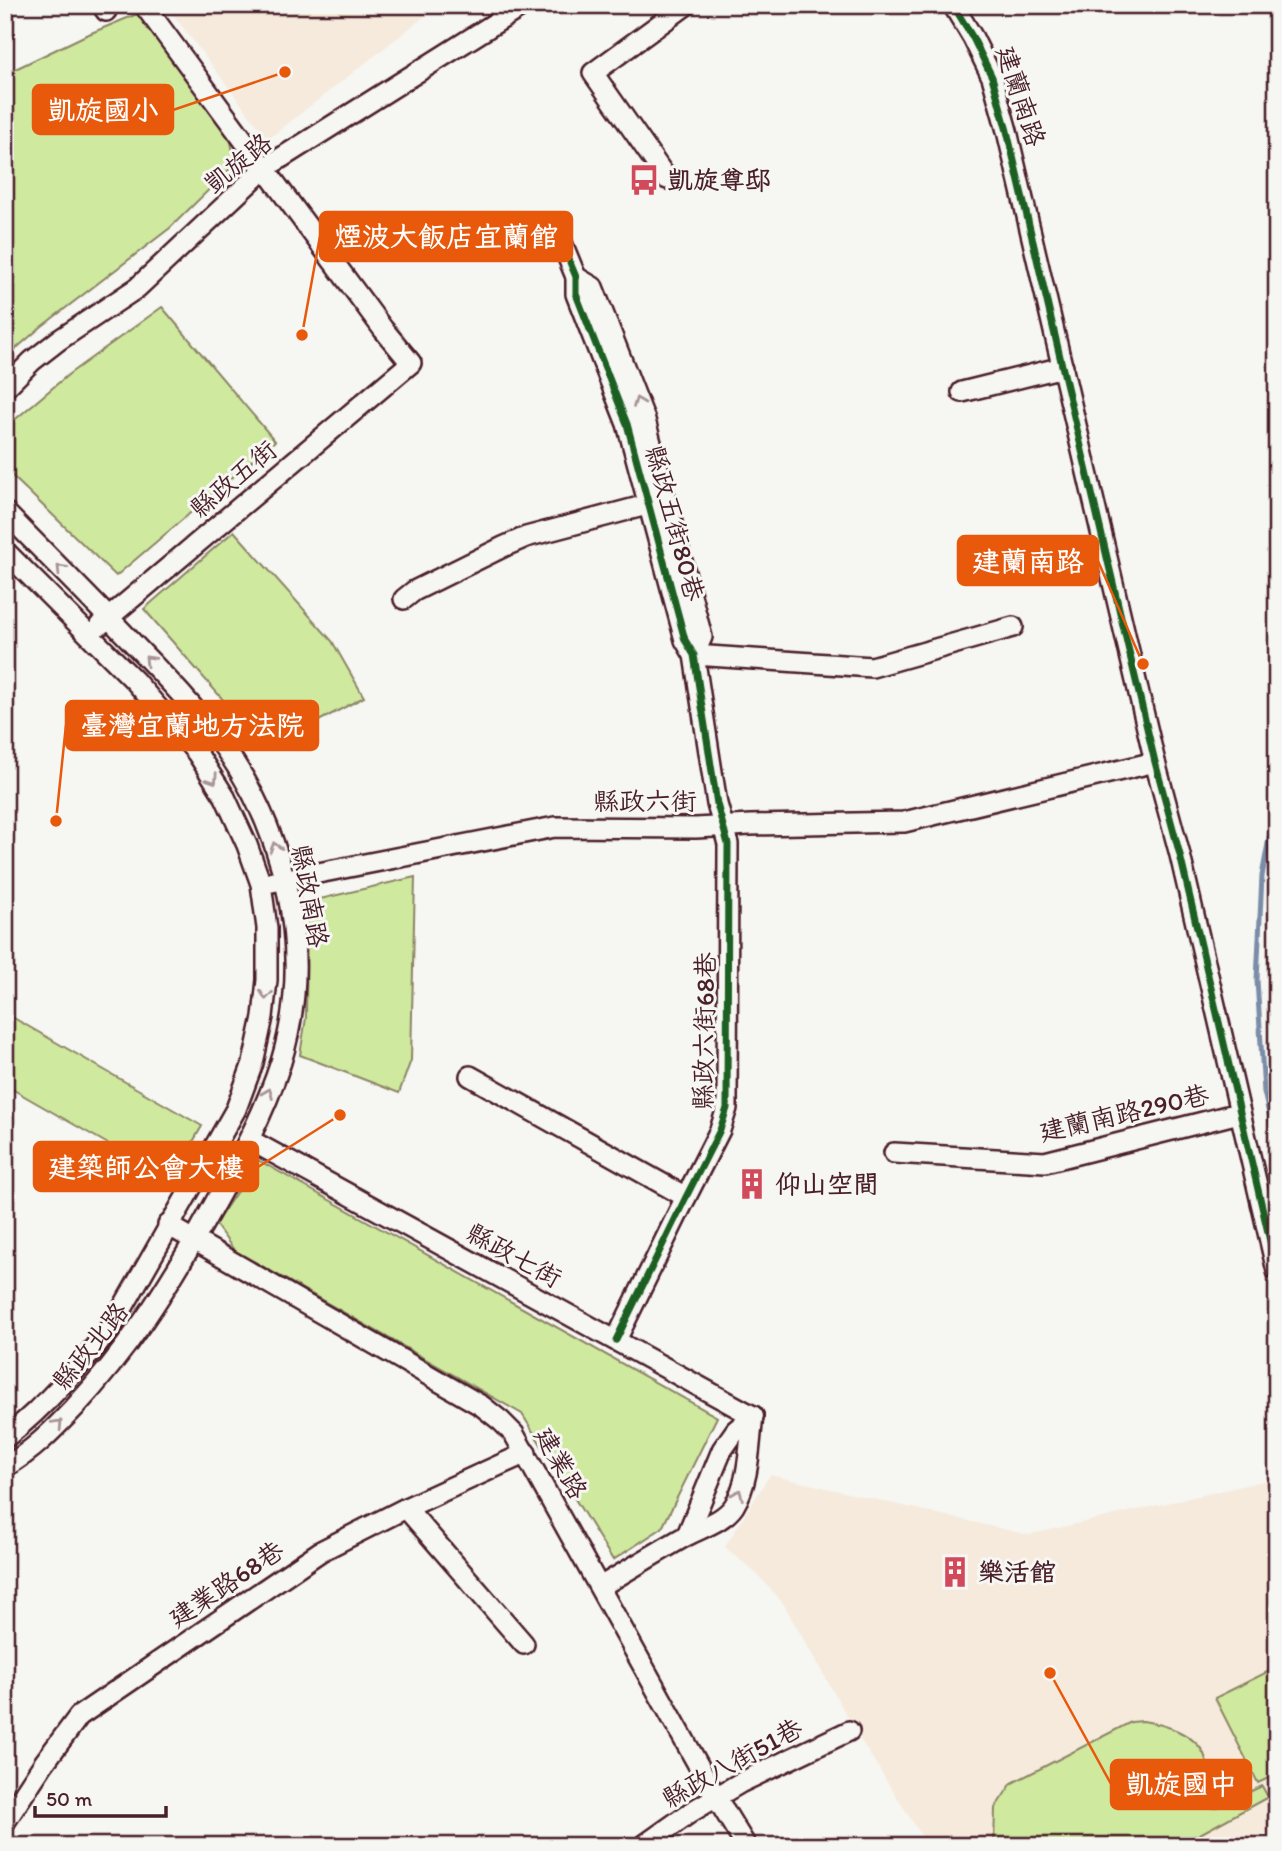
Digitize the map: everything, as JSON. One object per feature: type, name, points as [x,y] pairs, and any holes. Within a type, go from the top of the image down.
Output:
[{"type":"street","points":[[144,5],[265,168]]},
{"type":"street","name":"凱旋路","points":[[5,388],[32,361],[60,340],[137,289],[265,168],[524,5]]},
{"type":"street","points":[[667,179],[593,73],[686,5]]},
{"type":"street","name":"建蘭南路","points":[[953,5],[992,77],[1007,131],[1155,762],[1181,855],[1277,1271]]},
{"type":"street","name":"縣政五街","points":[[89,635],[411,363],[265,168]]},
{"type":"street","name":"縣政五街80巷","points":[[560,239],[576,277],[593,288],[645,420],[657,502],[685,640],[694,655],[722,825]]},
{"type":"street","points":[[962,392],[1063,367]]},
{"type":"street","points":[[404,599],[414,591],[526,537],[657,502]]},
{"type":"street","name":"縣政南路","points":[[5,512],[162,673],[215,735],[246,782],[267,825],[285,881],[293,920],[296,958],[292,1012],[281,1062],[250,1140],[194,1241]]},
{"type":"street","name":"縣政南路","points":[[5,551],[135,681],[197,753],[225,797],[261,884],[268,928],[267,979],[263,1017],[253,1063],[236,1109],[168,1226]]},
{"type":"street","points":[[694,655],[872,667],[1013,627]]},
{"type":"street","name":"縣政六街","points":[[261,884],[555,827],[696,828],[722,825],[904,822],[1155,762]]},
{"type":"street","name":"縣政六街68巷","points":[[616,1340],[720,1130],[727,1108],[728,844],[722,825]]},
{"type":"street","points":[[470,1076],[685,1197]]},
{"type":"street","name":"建蘭南路290巷","points":[[894,1153],[1045,1162],[1239,1113]]},
{"type":"street","name":"縣政七街","points":[[250,1140],[753,1416]]},
{"type":"street","name":"建業路","points":[[168,1226],[482,1406],[514,1434],[746,1846]]},
{"type":"street","name":"縣政北路","points":[[5,1438],[41,1406],[89,1355],[114,1323],[168,1226]]},
{"type":"street","name":"縣政北路","points":[[5,1467],[42,1442],[99,1381],[151,1313],[194,1241]]},
{"type":"street","points":[[687,1535],[722,1450],[736,1430],[753,1416]]},
{"type":"street","points":[[600,1587],[687,1535],[708,1527],[733,1507],[748,1462],[753,1416]]},
{"type":"street","name":"建業路68巷","points":[[5,1822],[79,1716],[321,1551],[406,1508],[526,1453]]},
{"type":"street","points":[[406,1508],[524,1644]]},
{"type":"street","name":"縣政八街51巷","points":[[643,1846],[691,1812],[740,1783],[849,1731]]},
{"type":"shaded area","points":[[166,5],[439,5],[268,139]]},
{"type":"shaded area","points":[[770,1475],[1028,1535],[1277,1478],[1277,1827],[1243,1846],[928,1846],[862,1742],[783,1603],[758,1575],[725,1547]]},
{"type":"green space","points":[[137,14],[229,130],[235,164],[170,228],[5,358],[5,74]]},
{"type":"green space","points":[[162,307],[275,441],[116,576],[5,469],[5,428],[69,374]]},
{"type":"green space","points":[[234,531],[332,641],[364,697],[266,749],[144,609]]},
{"type":"green space","points":[[415,877],[411,1060],[399,1093],[300,1055],[306,1018],[307,902]]},
{"type":"green space","points":[[5,1013],[202,1126],[171,1180],[5,1085]]},
{"type":"green space","points":[[258,1160],[717,1417],[662,1528],[613,1560],[522,1414],[234,1250],[215,1224]]},
{"type":"green space","points":[[1277,1667],[1277,1774],[1258,1783],[1215,1698]]},
{"type":"green space","points":[[1131,1722],[1160,1724],[1186,1735],[1199,1747],[1208,1767],[1215,1808],[1262,1786],[1268,1797],[1178,1846],[994,1846],[995,1808],[1012,1783]]},
{"type":"waterway","points":[[1277,795],[1262,876],[1257,980],[1264,1092],[1277,1149]]},
{"type":"cycle path","points":[[953,5],[992,77],[1007,131],[1277,1271]]},
{"type":"cycle path","points":[[560,238],[576,277],[576,294],[627,424],[685,640],[694,655],[717,804],[728,844],[727,1108],[720,1130],[616,1340]]},
{"type":"place","name":"凱旋國小","points":[[285,72]]},
{"type":"place","name":"凱旋尊邸","points":[[644,180]]},
{"type":"place","name":"煙波大飯店宜蘭館","points":[[302,335]]},
{"type":"place","name":"建蘭南路","points":[[1143,664]]},
{"type":"place","name":"臺灣宜蘭地方法院","points":[[56,821]]},
{"type":"place","name":"建築師公會大樓","points":[[340,1115]]},
{"type":"place","name":"仰山空間","points":[[752,1184]]},
{"type":"place","name":"樂活館","points":[[955,1572]]},
{"type":"place","name":"凱旋國中","points":[[1050,1673]]}]
